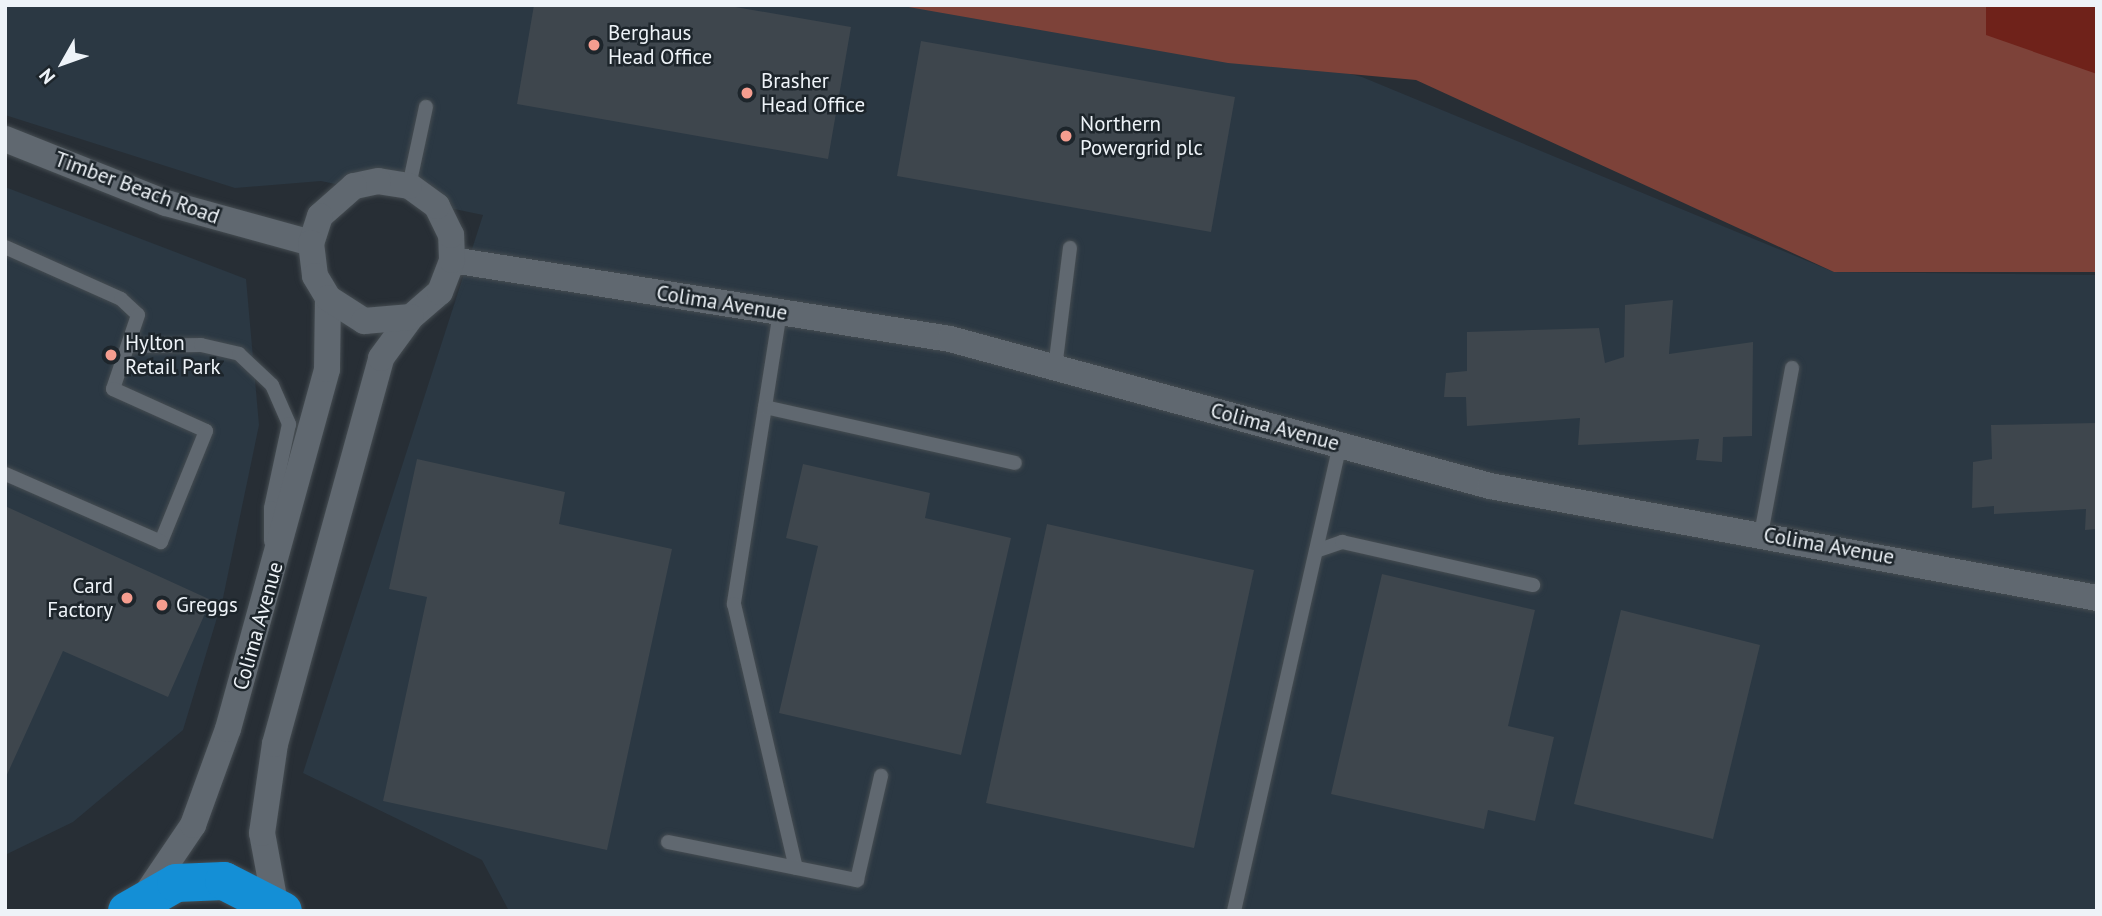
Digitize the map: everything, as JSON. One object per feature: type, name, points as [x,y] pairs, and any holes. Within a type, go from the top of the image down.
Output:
[{"type":"highway","points":[[136,903],[176,883],[224,881],[279,907]]},
{"type":"street","name":"Timber Beach Road","points":[[5,139],[166,203],[311,243]]},
{"type":"street","points":[[279,907],[262,833],[275,744],[381,358],[411,317],[440,292],[452,260],[451,235],[437,206],[410,186],[378,181],[354,186],[320,216],[311,243],[315,276],[328,298],[364,321],[411,317]]},
{"type":"street","name":"Colima Avenue","points":[[452,260],[950,339],[1490,485],[2097,598]]},
{"type":"street","name":"Colima Avenue","points":[[136,903],[193,825],[272,578],[327,369],[328,298]]},
{"type":"lane","points":[[410,186],[426,107]]},
{"type":"lane","points":[[5,247],[121,299],[138,315],[131,346],[113,389],[206,431],[161,542],[5,474]]},
{"type":"lane","points":[[1055,368],[1070,248]]},
{"type":"lane","points":[[780,312],[734,604],[796,868]]},
{"type":"lane","points":[[131,346],[201,345],[239,354],[272,385],[289,424],[271,508],[272,578]]},
{"type":"lane","points":[[1761,534],[1792,368]]},
{"type":"lane","points":[[765,407],[1015,463]]},
{"type":"lane","points":[[1234,911],[1340,445]]},
{"type":"lane","points":[[1316,551],[1342,542],[1533,585]]},
{"type":"lane","points":[[668,842],[857,880],[881,776]]},
{"type":"shaded area","points":[[5,5],[1110,5],[1200,36],[1362,77],[1834,272],[2097,275],[2097,911],[509,911],[482,860],[303,773],[483,215],[321,181],[235,188],[5,115]]},
{"type":"shaded area","points":[[897,5],[2097,5],[2097,272],[1834,272],[1416,80],[1228,63]]},
{"type":"shaded area","points":[[1986,5],[2097,5],[2097,74],[1986,35]]},
{"type":"shaded area","points":[[5,187],[246,279],[259,425],[223,598],[183,730],[73,822],[5,855]]},
{"type":"building","points":[[534,5],[724,5],[851,27],[828,159],[517,104]]},
{"type":"building","name":"Northern Powergrid plc","points":[[921,41],[1235,97],[1211,232],[897,176]]},
{"type":"building","points":[[1673,300],[1669,354],[1753,342],[1752,436],[1723,437],[1722,462],[1696,460],[1699,439],[1578,445],[1580,418],[1467,426],[1466,397],[1444,397],[1446,373],[1467,371],[1467,332],[1599,328],[1605,363],[1624,357],[1625,305]]},
{"type":"building","points":[[2097,423],[2097,529],[2085,530],[2086,509],[1994,514],[1994,506],[1972,508],[1973,462],[1992,459],[1991,425]]},
{"type":"building","points":[[417,459],[565,492],[559,524],[672,549],[607,850],[383,801],[427,597],[389,589]]},
{"type":"building","points":[[803,464],[930,493],[925,518],[1011,538],[961,755],[779,713],[818,546],[786,538]]},
{"type":"building","points":[[5,506],[211,600],[168,697],[63,651],[5,779]]},
{"type":"building","points":[[1047,524],[1254,570],[1194,848],[986,803]]},
{"type":"building","points":[[1382,574],[1535,610],[1508,726],[1554,737],[1535,821],[1488,810],[1484,829],[1331,794]]},
{"type":"building","points":[[1621,610],[1760,645],[1713,839],[1574,804]]},
{"type":"place","name":"Berghaus Head Office","points":[[594,45]]},
{"type":"place","name":"Brasher Head Office","points":[[747,93]]},
{"type":"place","name":"Northern Powergrid plc","points":[[1066,136]]},
{"type":"place","name":"Hylton Retail Park","points":[[111,355]]},
{"type":"place","name":"Card Factory","points":[[127,598]]},
{"type":"place","name":"Greggs","points":[[162,605]]}]
